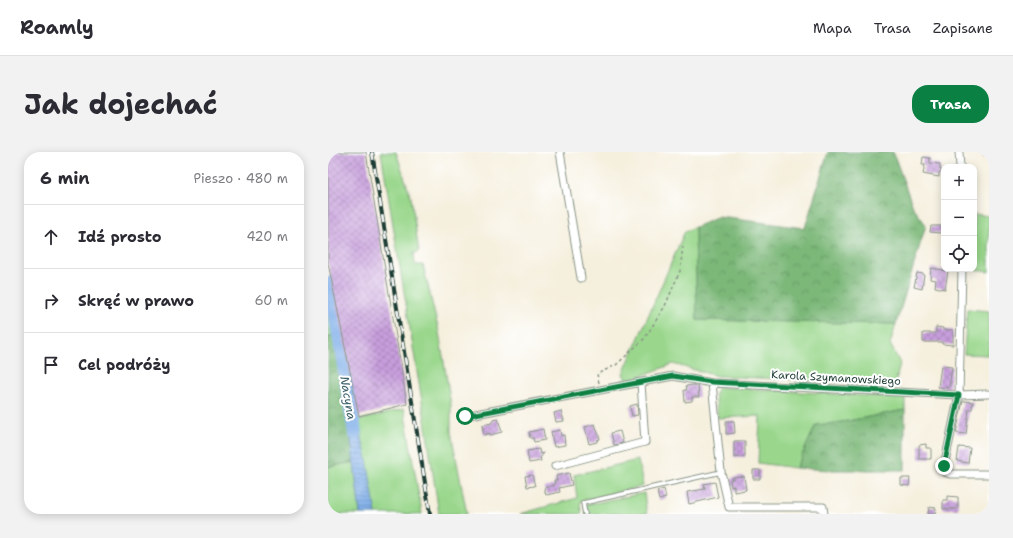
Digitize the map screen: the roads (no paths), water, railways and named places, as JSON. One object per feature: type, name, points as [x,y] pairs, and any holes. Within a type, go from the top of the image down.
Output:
[{"type":"street","points":[[560,152],[581,278]]},
{"type":"street","points":[[959,152],[960,164]]},
{"type":"street","points":[[962,272],[959,395],[944,466],[945,472],[950,474],[989,474]]},
{"type":"street","name":"Karola Szymanowskiego","points":[[465,416],[673,376],[712,382],[959,395],[988,394]]},
{"type":"street","points":[[712,382],[720,472],[729,507],[823,507],[824,514]]},
{"type":"street","points":[[554,466],[645,442],[641,383]]},
{"type":"lane","points":[[585,514],[583,503],[720,472]]},
{"type":"water","points":[[356,414],[367,459],[376,514],[360,514],[348,415]]},
{"type":"waterway","name":"Nacyna","points":[[328,283],[338,329],[355,433]]},
{"type":"railway","points":[[372,152],[430,514]]}]
